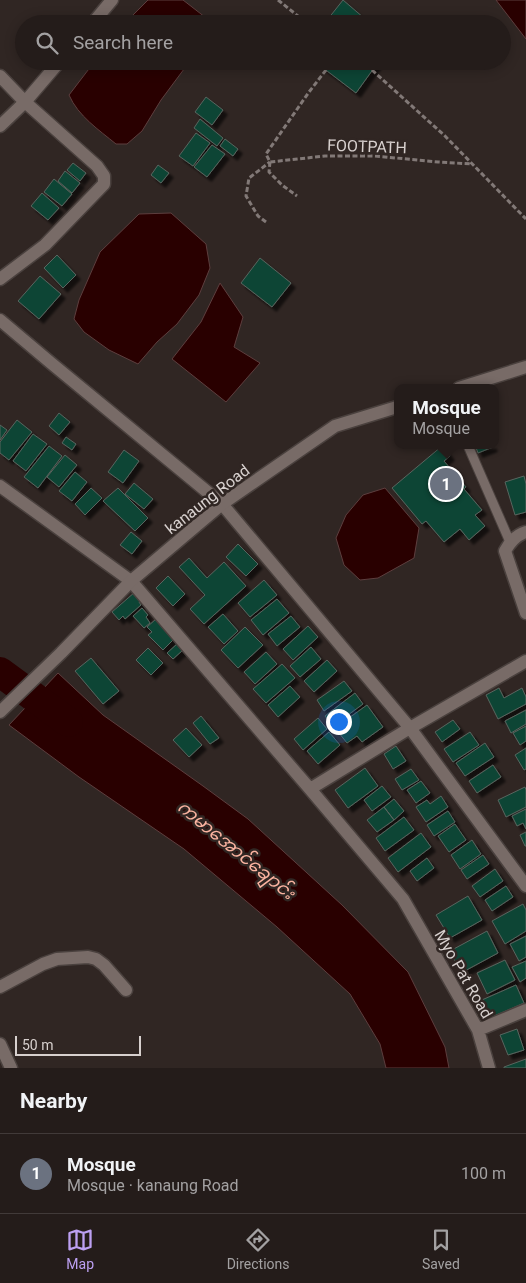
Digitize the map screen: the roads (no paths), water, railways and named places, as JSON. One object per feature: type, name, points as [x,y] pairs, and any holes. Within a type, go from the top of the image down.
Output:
[{"type":"street","points":[[100,15],[112,0]]},
{"type":"street","points":[[0,126],[25,102],[52,70]]},
{"type":"street","points":[[0,76],[25,102],[97,166],[104,176],[104,184],[45,245],[0,279]]},
{"type":"street","points":[[0,320],[222,504],[410,728],[526,886]]},
{"type":"street","points":[[472,384],[526,367]]},
{"type":"street","name":"kanaung Road","points":[[0,712],[131,581],[222,504],[335,426],[394,408]]},
{"type":"street","name":"Myo Pat Road","points":[[0,486],[131,581],[403,899],[478,1030],[489,1068]]},
{"type":"street","points":[[526,532],[510,542],[506,551],[526,613]]},
{"type":"street","points":[[310,789],[526,661]]},
{"type":"street","points":[[0,987],[37,967],[57,959],[88,957],[96,959],[104,965],[126,990]]},
{"type":"street","points":[[478,1030],[526,1010]]},
{"type":"street","points":[[0,1044],[11,1068]]},
{"type":"lane","points":[[469,449],[510,542]]},
{"type":"water","points":[[148,0],[183,0],[202,15],[133,15]]},
{"type":"water","points":[[496,0],[526,0],[526,39],[511,20],[511,15],[508,15]]},
{"type":"water","points":[[88,70],[183,70],[161,100],[142,131],[127,144],[116,144],[96,128],[78,110],[69,95]]},
{"type":"water","points":[[171,213],[206,244],[210,268],[199,295],[177,324],[157,342],[138,364],[109,350],[84,332],[74,319],[79,300],[100,252],[139,214]]},
{"type":"water","points":[[220,283],[243,317],[234,347],[260,363],[226,402],[172,359],[201,322]]},
{"type":"water","points":[[385,488],[419,528],[414,558],[378,578],[360,580],[344,565],[336,538],[346,515],[363,495]]},
{"type":"water","points":[[58,673],[103,715],[248,819],[342,905],[408,972],[445,1047],[449,1068],[386,1068],[380,1044],[350,994],[277,927],[184,849],[79,777],[9,725]]},
{"type":"waterway","name":"ကမာအောင်ချောင်း","points":[[0,672],[68,722]]},
{"type":"place","name":"Mosque","points":[[446,484]]}]
